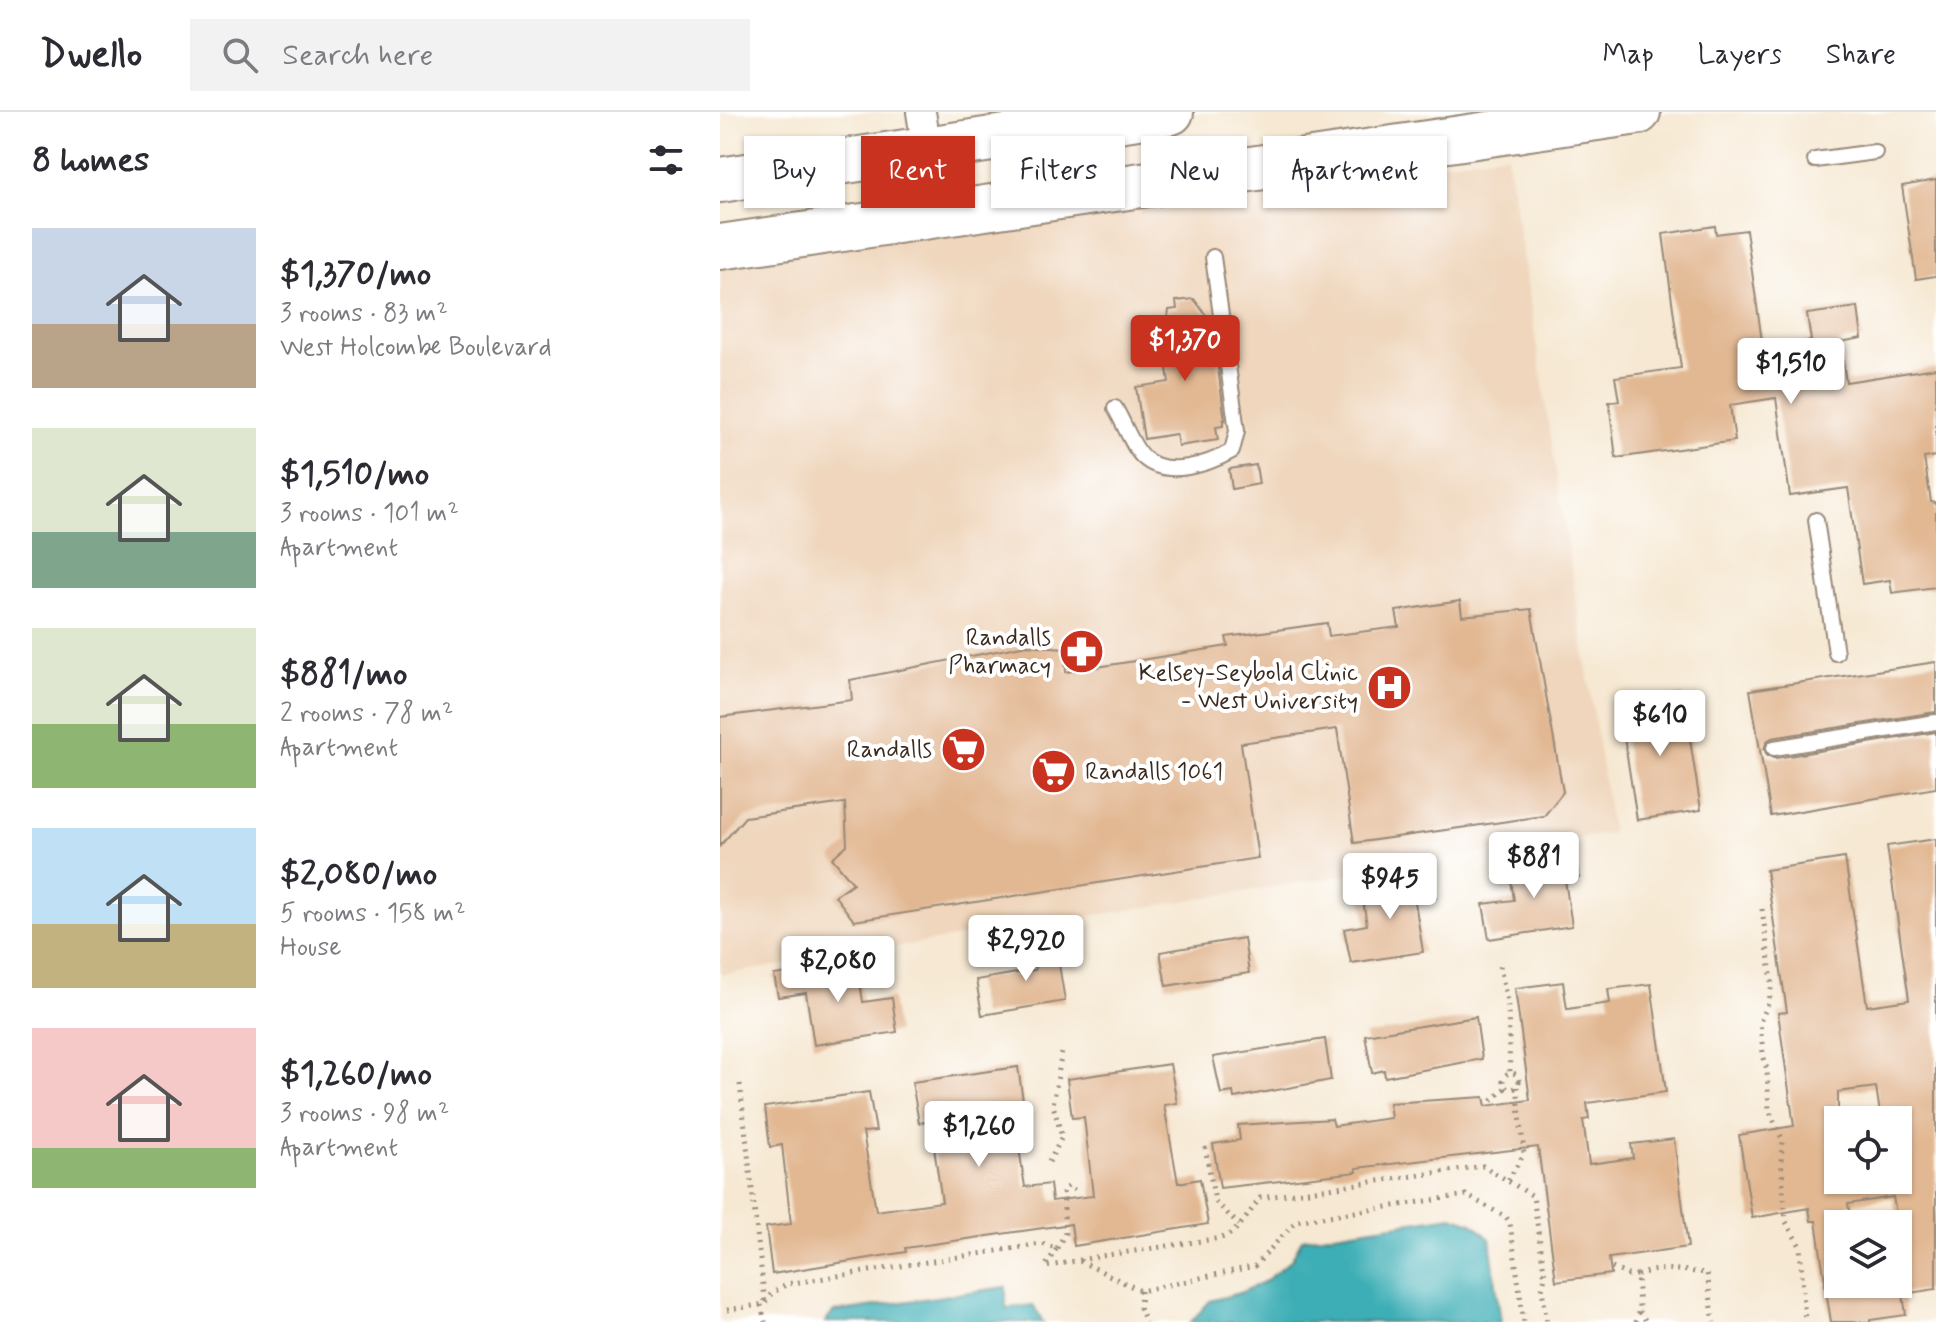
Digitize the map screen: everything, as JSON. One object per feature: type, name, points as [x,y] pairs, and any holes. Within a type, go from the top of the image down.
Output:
[{"type":"main road","points":[[720,180],[924,130],[1171,112]]},
{"type":"main road","points":[[720,247],[937,215],[1458,126],[1638,112]]},
{"type":"street","points":[[924,130],[937,215]]},
{"type":"lane","points":[[1815,160],[1875,152]]},
{"type":"lane","points":[[1115,408],[1143,457],[1161,467],[1213,462],[1232,451],[1237,431],[1213,257]]},
{"type":"lane","points":[[1816,520],[1836,653]]},
{"type":"lane","points":[[1774,748],[1936,722]]},
{"type":"path","points":[[1762,909],[1772,982],[1769,1002],[1760,1022],[1763,1054],[1769,1110],[1783,1141],[1781,1158],[1786,1222],[1800,1246],[1805,1322]]},
{"type":"path","points":[[1500,966],[1508,1007],[1510,1074]]},
{"type":"path","points":[[1049,1162],[1062,1137],[1053,1105],[1062,1051]]},
{"type":"path","points":[[1508,1180],[1524,1154],[1518,1079],[1510,1074]]},
{"type":"path","points":[[1506,1087],[1503,1080],[1510,1074]]},
{"type":"path","points":[[740,1084],[765,1322]]},
{"type":"path","points":[[1506,1087],[1513,1089],[1517,1086]]},
{"type":"path","points":[[1492,1101],[1506,1087]]},
{"type":"path","points":[[1205,1147],[1215,1201],[1239,1225]]},
{"type":"path","points":[[1079,1193],[1068,1186],[1063,1191],[1065,1234],[1045,1267],[1229,1236],[1260,1198],[1483,1166],[1533,1196],[1545,1277],[1542,1289],[1547,1322]]},
{"type":"path","points":[[1079,1260],[1141,1291],[1255,1266],[1296,1221],[1466,1195],[1506,1217],[1510,1223],[1524,1322]]},
{"type":"path","points":[[727,1310],[763,1304],[771,1294],[787,1284],[1041,1244],[1057,1248]]},
{"type":"path","points":[[1612,1268],[1628,1275],[1671,1268],[1707,1273],[1714,1322]]},
{"type":"path","points":[[1636,1322],[1639,1312],[1637,1275]]},
{"type":"path","points":[[1141,1291],[1140,1308],[1146,1322]]},
{"type":"path","points":[[1639,1312],[1647,1322]]},
{"type":"shaded area","points":[[1507,154],[1612,833],[720,975],[720,260],[1106,208],[1125,208],[1125,205],[1141,203],[1141,208],[1247,208],[1247,189],[1263,187],[1263,208],[1447,208],[1447,162]]},
{"type":"water","points":[[1452,1216],[1472,1223],[1490,1239],[1501,1322],[1191,1322],[1210,1301],[1240,1293],[1266,1281],[1292,1259],[1302,1239]]},
{"type":"water","points":[[1006,1287],[1006,1308],[1033,1305],[1043,1322],[825,1322],[834,1312]]},
{"type":"building","points":[[1936,180],[1936,276],[1916,279],[1902,186]]},
{"type":"building","points":[[1715,226],[1716,234],[1746,230],[1763,348],[1811,341],[1807,314],[1858,307],[1862,338],[1840,342],[1846,382],[1936,368],[1936,456],[1924,458],[1931,502],[1936,503],[1936,587],[1892,593],[1890,580],[1862,584],[1848,488],[1790,496],[1776,398],[1730,405],[1735,441],[1616,458],[1609,402],[1619,401],[1615,377],[1681,368],[1663,234]]},
{"type":"building","points":[[1194,299],[1208,318],[1212,348],[1216,353],[1225,420],[1223,426],[1216,427],[1218,440],[1178,446],[1176,434],[1144,439],[1136,387],[1169,382],[1164,348],[1169,348],[1166,327],[1169,310],[1177,309],[1176,301]]},
{"type":"building","points":[[1256,465],[1259,484],[1232,489],[1229,469]]},
{"type":"building","points":[[1460,601],[1462,616],[1531,609],[1563,792],[1544,816],[1354,843],[1337,729],[1241,743],[1258,858],[854,921],[835,896],[853,883],[832,858],[847,845],[845,803],[745,817],[720,846],[720,717],[852,700],[850,680],[1027,645],[1064,648],[1066,672],[1228,646],[1226,637],[1327,623],[1329,636],[1399,627],[1396,611]]},
{"type":"building","points":[[1936,662],[1936,712],[1772,738],[1764,749],[1767,755],[1776,758],[1936,732],[1936,788],[1771,816],[1750,690]]},
{"type":"building","points":[[1683,695],[1701,810],[1637,820],[1619,705]]},
{"type":"building","points":[[1936,839],[1936,1289],[1912,1293],[1912,1210],[1895,1210],[1893,1197],[1848,1204],[1849,1210],[1824,1210],[1824,1275],[1816,1221],[1811,1221],[1809,1208],[1752,1218],[1739,1135],[1794,1126],[1778,1013],[1787,1012],[1766,870],[1845,858],[1867,1006],[1909,1000],[1887,846]]},
{"type":"building","points":[[1575,856],[1579,878],[1565,880],[1572,926],[1489,939],[1483,904],[1514,900],[1509,867]]},
{"type":"building","points":[[1432,877],[1436,898],[1415,902],[1423,952],[1351,963],[1344,929],[1367,925],[1361,889]]},
{"type":"building","points":[[1054,934],[1065,1001],[982,1015],[976,980],[1035,970],[1031,938]]},
{"type":"building","points":[[1244,938],[1249,973],[1166,986],[1160,952]]},
{"type":"building","points":[[857,962],[863,1002],[892,998],[897,1032],[814,1045],[806,993],[778,997],[774,975]]},
{"type":"building","points":[[1563,982],[1567,1009],[1610,1003],[1608,989],[1651,984],[1666,1092],[1587,1103],[1589,1119],[1583,1120],[1589,1164],[1633,1158],[1631,1144],[1674,1139],[1688,1247],[1609,1258],[1611,1274],[1556,1281],[1538,1147],[1356,1168],[1357,1172],[1220,1188],[1213,1144],[1240,1140],[1238,1125],[1332,1119],[1334,1126],[1391,1118],[1389,1103],[1484,1097],[1486,1106],[1530,1100],[1515,988]]},
{"type":"building","points":[[1476,1017],[1482,1059],[1385,1077],[1384,1070],[1372,1073],[1365,1035]]},
{"type":"building","points":[[1325,1039],[1331,1080],[1234,1098],[1233,1092],[1221,1094],[1213,1057]]},
{"type":"building","points":[[1170,1064],[1177,1103],[1164,1105],[1178,1183],[1200,1179],[1208,1224],[1074,1246],[1071,1224],[905,1248],[906,1252],[772,1274],[766,1227],[791,1224],[782,1145],[770,1147],[765,1107],[869,1092],[876,1131],[863,1132],[876,1211],[942,1202],[930,1121],[919,1123],[912,1082],[1018,1067],[1024,1107],[1013,1109],[1025,1187],[1050,1184],[1052,1201],[1093,1196],[1084,1117],[1072,1118],[1067,1079]]},
{"type":"building","points":[[1827,1298],[1904,1298],[1906,1315],[1870,1322],[1831,1322]]},
{"type":"place","name":"Randalls Pharmacy","points":[[1082,652]]},
{"type":"place","name":"Kelsey-Seybold Clinic - West University","points":[[1389,687]]},
{"type":"place","name":"Randalls","points":[[963,750]]},
{"type":"place","name":"Randalls 1061","points":[[1054,772]]}]
